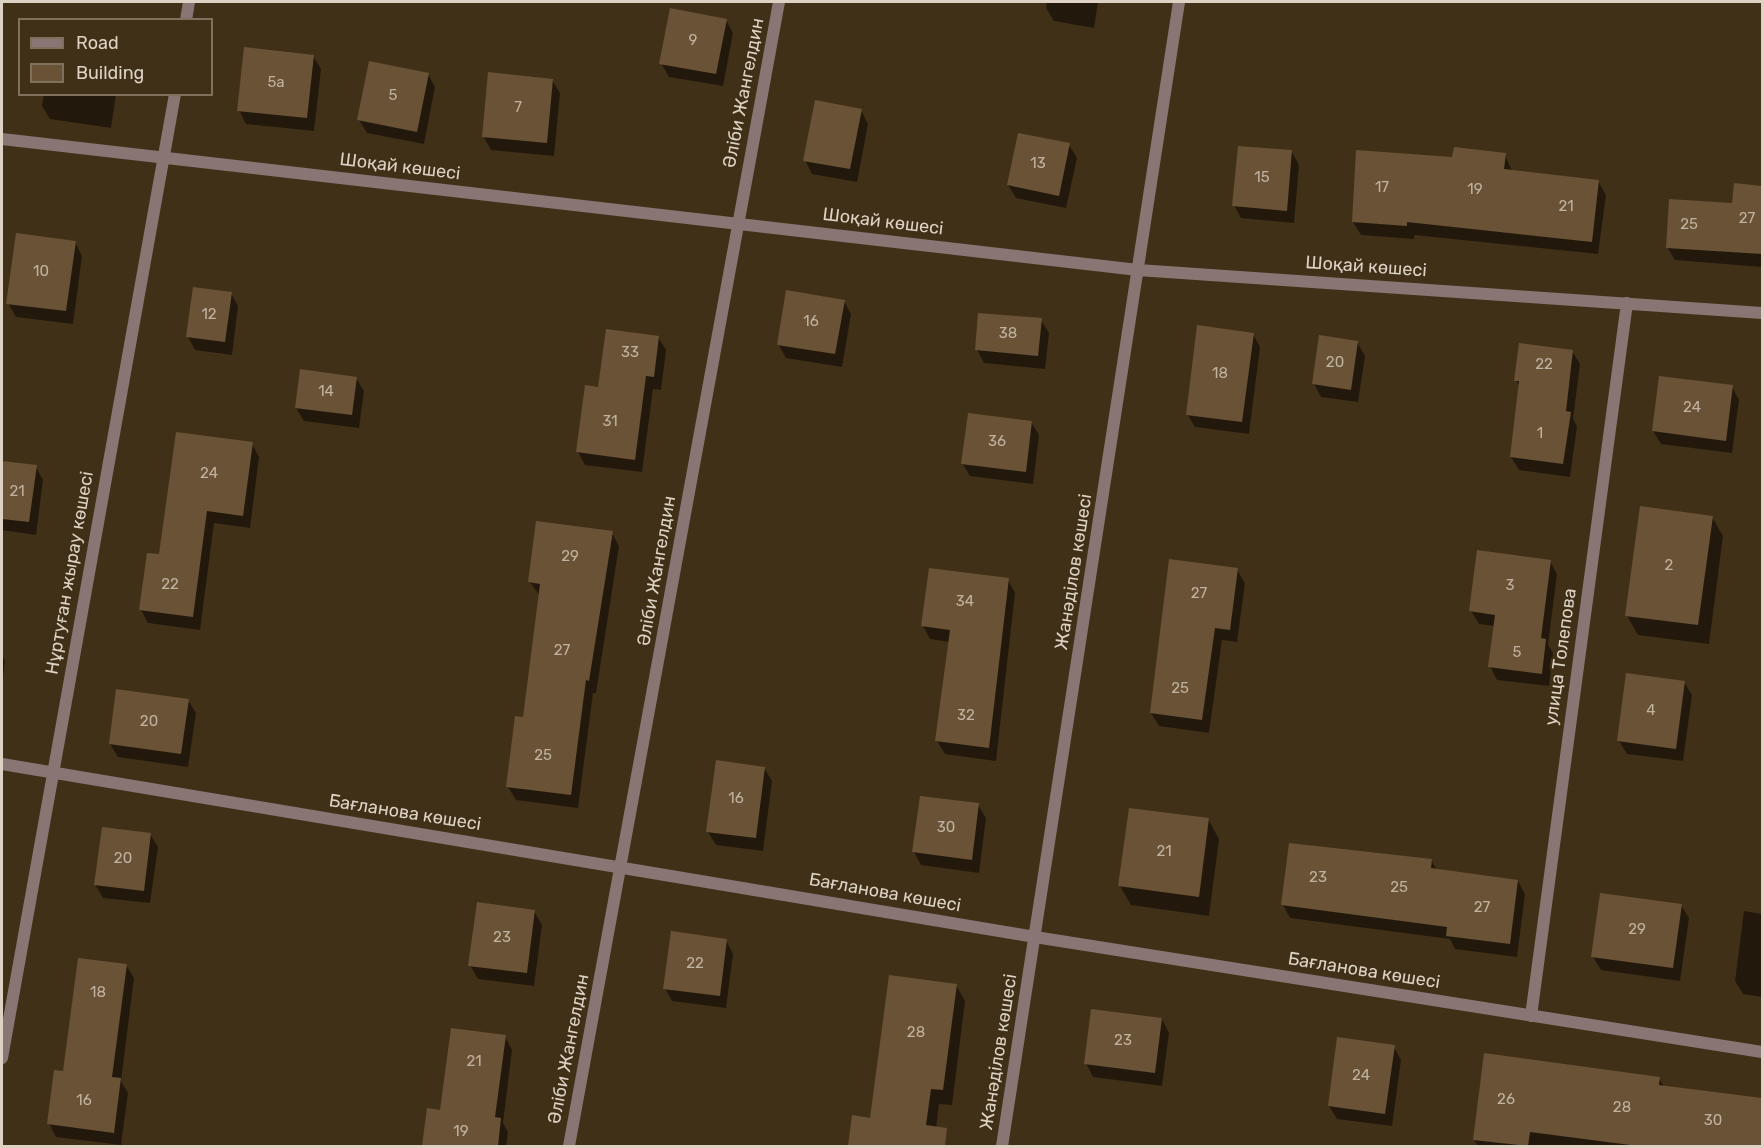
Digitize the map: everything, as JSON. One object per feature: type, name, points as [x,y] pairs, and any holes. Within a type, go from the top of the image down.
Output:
[{"type":"street","points":[[186,18],[189,2]]},
{"type":"street","name":"Әліби Жангелдин","points":[[568,1146],[779,2]]},
{"type":"street","name":"Жанәділов көшесі","points":[[1002,1146],[1179,2]]},
{"type":"street","name":"Нұртуған жырау көшесі","points":[[2,1058],[51,773],[175,96]]},
{"type":"street","name":"Шоқай көшесі","points":[[2,139],[1138,270],[1762,313]]},
{"type":"street","name":"улица Толепова","points":[[1531,1016],[1626,303]]},
{"type":"street","name":"Бағланова көшесі","points":[[2,764],[1035,937],[1762,1052]]},
{"type":"building","points":[[670,8],[727,19],[716,74],[659,64]]},
{"type":"building","points":[[244,47],[314,55],[307,118],[237,111]]},
{"type":"building","points":[[369,61],[429,73],[417,132],[357,120]]},
{"type":"building","points":[[488,72],[553,79],[547,143],[482,137]]},
{"type":"building","points":[[815,100],[862,109],[850,169],[803,161]]},
{"type":"building","points":[[1018,133],[1070,143],[1059,196],[1007,185]]},
{"type":"building","points":[[1238,146],[1292,150],[1287,211],[1232,206]]},
{"type":"building","points":[[1454,147],[1506,153],[1504,169],[1599,180],[1592,242],[1407,222],[1407,226],[1352,222],[1356,150],[1452,157]]},
{"type":"building","points":[[1734,183],[1762,186],[1762,254],[1666,248],[1669,199],[1732,203]]},
{"type":"building","points":[[16,233],[76,241],[66,311],[6,304]]},
{"type":"building","points":[[193,287],[232,292],[225,342],[186,337]]},
{"type":"building","points":[[786,290],[845,300],[835,354],[777,345]]},
{"type":"building","points":[[978,313],[1042,318],[1038,356],[975,350]]},
{"type":"building","points":[[1197,325],[1254,333],[1242,422],[1186,415]]},
{"type":"building","points":[[606,329],[659,336],[654,377],[646,376],[635,460],[576,452],[585,385],[598,387]]},
{"type":"building","points":[[1319,335],[1358,341],[1351,390],[1312,384]]},
{"type":"building","points":[[1519,343],[1573,350],[1566,411],[1571,412],[1563,464],[1510,457],[1519,381],[1514,381]]},
{"type":"building","points":[[300,369],[357,377],[352,415],[295,408]]},
{"type":"building","points":[[1659,376],[1733,385],[1726,441],[1652,431]]},
{"type":"building","points":[[968,413],[1032,421],[1026,472],[961,464]]},
{"type":"building","points":[[176,432],[253,442],[243,516],[207,511],[193,617],[139,610],[147,553],[159,554]]},
{"type":"building","points":[[2,461],[37,465],[29,522],[2,519]]},
{"type":"building","points":[[1640,506],[1713,516],[1698,625],[1625,616]]},
{"type":"building","points":[[536,521],[613,531],[589,681],[586,680],[571,795],[506,787],[515,716],[523,717],[540,584],[528,582]]},
{"type":"building","points":[[1477,550],[1551,560],[1541,638],[1546,639],[1542,674],[1488,667],[1495,615],[1469,611]]},
{"type":"building","points":[[1169,559],[1238,568],[1230,630],[1215,628],[1202,720],[1150,713]]},
{"type":"building","points":[[929,568],[1009,578],[989,748],[935,741],[950,630],[921,626]]},
{"type":"building","points":[[1626,673],[1685,681],[1676,749],[1617,741]]},
{"type":"building","points":[[116,689],[189,699],[181,754],[109,744]]},
{"type":"building","points":[[716,760],[765,767],[756,838],[706,832]]},
{"type":"building","points":[[920,796],[979,803],[972,860],[912,852]]},
{"type":"building","points":[[1129,808],[1209,818],[1199,897],[1118,886]]},
{"type":"building","points":[[102,827],[151,833],[144,891],[94,885]]},
{"type":"building","points":[[1289,843],[1432,859],[1431,868],[1518,880],[1510,944],[1446,936],[1447,927],[1281,905]]},
{"type":"building","points":[[1600,893],[1682,904],[1673,968],[1591,957]]},
{"type":"building","points":[[477,902],[535,910],[527,973],[468,966]]},
{"type":"building","points":[[671,931],[727,939],[720,996],[663,989]]},
{"type":"building","points":[[78,958],[127,964],[112,1077],[121,1078],[114,1133],[47,1124],[54,1070],[63,1071]]},
{"type":"building","points":[[889,975],[957,984],[943,1090],[931,1089],[926,1125],[947,1128],[945,1146],[848,1146],[852,1115],[870,1118]]},
{"type":"building","points":[[1091,1009],[1162,1018],[1155,1073],[1084,1064]]},
{"type":"building","points":[[451,1028],[506,1035],[495,1117],[501,1118],[498,1146],[422,1146],[427,1108],[440,1110]]},
{"type":"building","points":[[1337,1037],[1395,1045],[1385,1114],[1328,1106]]},
{"type":"building","points":[[1484,1053],[1660,1077],[1659,1085],[1762,1098],[1762,1146],[1638,1146],[1530,1132],[1528,1146],[1473,1140]]}]
